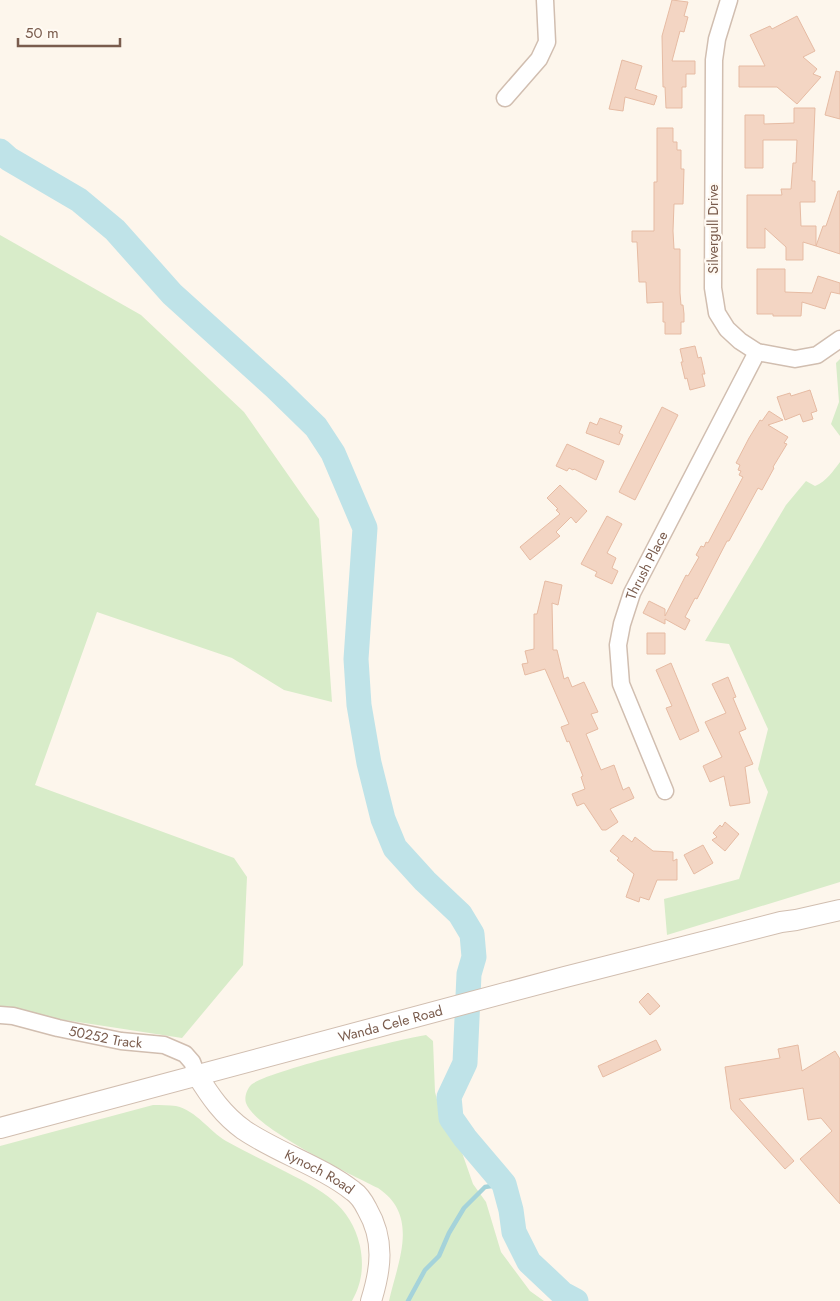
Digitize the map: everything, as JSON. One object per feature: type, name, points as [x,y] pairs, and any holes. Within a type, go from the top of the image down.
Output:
[{"type":"street","points":[[506,98],[539,59],[547,42],[545,0]]},
{"type":"street","name":"Silvergull Drive","points":[[729,0],[719,30],[714,60],[713,288],[718,313],[727,329],[756,352],[796,359],[817,355],[840,339]]},
{"type":"street","name":"Thrush Place","points":[[665,791],[621,684],[618,646],[622,624],[632,593],[756,352]]},
{"type":"street","name":"Wanda Cele Road","points":[[781,922],[840,898]]},
{"type":"street","name":"Wanda Cele Road","points":[[0,1128],[564,977],[781,922],[840,910]]},
{"type":"street","name":"50252 Track","points":[[0,1015],[13,1016],[58,1028],[121,1041],[164,1045],[185,1054],[192,1062],[197,1075]]},
{"type":"street","name":"Kynoch Road","points":[[197,1075],[224,1114],[243,1129],[355,1192],[373,1220],[378,1238],[380,1262],[378,1280],[370,1301]]},
{"type":"green space","points":[[0,235],[141,315],[244,412],[319,519],[332,702],[284,690],[232,658],[97,612],[35,785],[234,858],[247,877],[243,965],[182,1038],[0,1010]]},
{"type":"green space","points":[[840,359],[840,436],[831,424],[839,402],[836,363]]},
{"type":"green space","points":[[840,462],[840,882],[667,935],[664,899],[739,879],[768,792],[758,769],[768,729],[729,644],[705,641],[786,505],[806,481],[815,486],[819,484],[829,476]]},
{"type":"green space","points":[[426,1035],[433,1041],[435,1092],[439,1107],[459,1144],[473,1184],[486,1202],[501,1252],[530,1291],[544,1301],[389,1301],[403,1240],[399,1212],[391,1199],[378,1188],[305,1150],[266,1125],[253,1113],[245,1101],[251,1085],[280,1072]]},
{"type":"green space","points":[[153,1105],[176,1106],[190,1112],[226,1141],[312,1186],[333,1200],[350,1220],[360,1246],[361,1274],[358,1288],[352,1301],[0,1301],[0,1146]]},
{"type":"building","points":[[672,0],[688,2],[684,16],[688,17],[684,32],[680,31],[672,61],[695,61],[695,74],[686,74],[686,87],[682,87],[682,108],[666,108],[665,87],[663,87],[662,36]]},
{"type":"building","points":[[797,16],[815,51],[803,57],[817,69],[813,74],[821,77],[797,104],[777,87],[739,87],[739,66],[765,66],[750,35],[770,26],[772,29]]},
{"type":"building","points":[[622,60],[642,66],[635,89],[657,96],[654,105],[625,97],[623,111],[609,109]]},
{"type":"building","points":[[836,71],[840,72],[840,119],[825,115]]},
{"type":"building","points":[[794,108],[815,108],[812,181],[815,181],[815,202],[800,202],[801,226],[816,226],[816,246],[803,242],[803,260],[786,260],[786,247],[765,228],[765,248],[747,248],[747,195],[782,195],[781,189],[791,189],[793,163],[796,163],[797,140],[763,140],[763,168],[745,168],[745,115],[764,115],[764,124],[794,123]]},
{"type":"building","points":[[657,128],[673,128],[673,142],[677,142],[677,150],[681,150],[681,169],[684,169],[683,204],[674,204],[673,231],[674,249],[680,249],[680,293],[684,314],[684,322],[681,322],[681,334],[665,334],[663,302],[647,303],[646,282],[639,282],[637,242],[632,242],[632,231],[654,231],[654,182],[657,182]]},
{"type":"building","points":[[838,191],[840,191],[840,254],[816,246],[823,226],[826,226]]},
{"type":"building","points":[[757,269],[785,269],[785,292],[812,293],[818,276],[840,283],[840,294],[831,292],[825,309],[802,302],[801,316],[757,314]]},
{"type":"building","points":[[695,346],[698,358],[701,357],[705,374],[702,374],[705,386],[690,390],[687,378],[685,379],[680,349]]},
{"type":"building","points":[[810,390],[817,411],[811,413],[813,419],[803,422],[800,414],[785,420],[777,397],[790,393],[791,396]]},
{"type":"building","points":[[662,407],[678,415],[635,500],[619,492]]},
{"type":"building","points":[[769,411],[783,420],[768,425],[788,437],[784,443],[787,444],[762,490],[758,488],[729,541],[727,541],[697,599],[695,598],[685,617],[690,620],[685,630],[665,619],[665,624],[643,613],[649,601],[665,609],[665,616],[686,575],[688,576],[699,557],[696,555],[701,546],[704,547],[706,542],[708,543],[743,477],[739,475],[741,471],[738,470],[740,465],[736,463],[760,420],[762,421]]},
{"type":"building","points":[[600,418],[622,426],[619,433],[623,435],[619,445],[586,433],[590,422],[597,425]]},
{"type":"building","points":[[567,444],[604,461],[596,480],[574,469],[569,468],[567,471],[556,466]]},
{"type":"building","points":[[560,485],[587,511],[576,523],[571,517],[556,532],[560,536],[530,560],[520,547],[560,514],[556,510],[558,509],[547,498]]},
{"type":"building","points":[[607,516],[622,524],[607,553],[616,558],[612,568],[618,571],[612,584],[595,576],[597,572],[581,564]]},
{"type":"building","points":[[545,581],[562,585],[558,605],[552,603],[553,650],[557,650],[564,679],[568,677],[572,687],[584,682],[598,712],[591,714],[598,729],[586,734],[601,770],[614,765],[623,790],[629,787],[634,798],[610,809],[618,822],[606,830],[602,830],[584,803],[577,806],[572,794],[585,789],[581,777],[583,776],[569,741],[567,742],[561,727],[569,724],[545,669],[525,675],[522,664],[528,663],[525,651],[534,649],[534,614],[537,614]]},
{"type":"building","points":[[647,633],[665,633],[665,654],[647,654]]},
{"type":"building","points":[[671,663],[699,731],[680,740],[666,708],[672,706],[656,670]]},
{"type":"building","points":[[728,677],[736,697],[733,698],[746,729],[739,732],[753,764],[745,767],[750,803],[730,806],[724,776],[710,782],[703,766],[722,757],[705,722],[726,713],[712,684]]},
{"type":"building","points":[[725,822],[739,834],[725,851],[712,840],[717,837],[713,833],[720,825],[722,827]]},
{"type":"building","points":[[623,835],[632,842],[635,837],[653,851],[673,852],[673,861],[677,859],[677,880],[657,880],[649,900],[640,897],[639,902],[626,897],[634,874],[617,860],[619,858],[610,851]]},
{"type":"building","points":[[703,845],[713,863],[694,874],[684,855]]},
{"type":"building","points":[[648,993],[660,1006],[650,1015],[639,1002]]},
{"type":"building","points":[[656,1040],[661,1050],[603,1077],[598,1066]]},
{"type":"building","points":[[798,1045],[802,1071],[835,1051],[840,1059],[840,1204],[800,1159],[832,1131],[821,1118],[808,1120],[803,1088],[739,1099],[794,1161],[785,1169],[731,1109],[725,1067],[780,1058],[778,1049]]},
{"type":"waterway","points":[[0,151],[9,159],[79,200],[115,230],[172,294],[276,388],[316,427],[333,453],[365,528],[356,659],[359,705],[369,763],[383,819],[395,848],[425,881],[460,914],[472,934],[474,957],[469,974],[465,1063],[449,1097],[451,1118],[465,1138],[504,1184],[511,1210],[514,1232],[529,1262],[563,1294],[576,1301]]},
{"type":"waterway","points":[[408,1301],[425,1270],[439,1256],[449,1233],[464,1208],[485,1187],[504,1184]]}]
